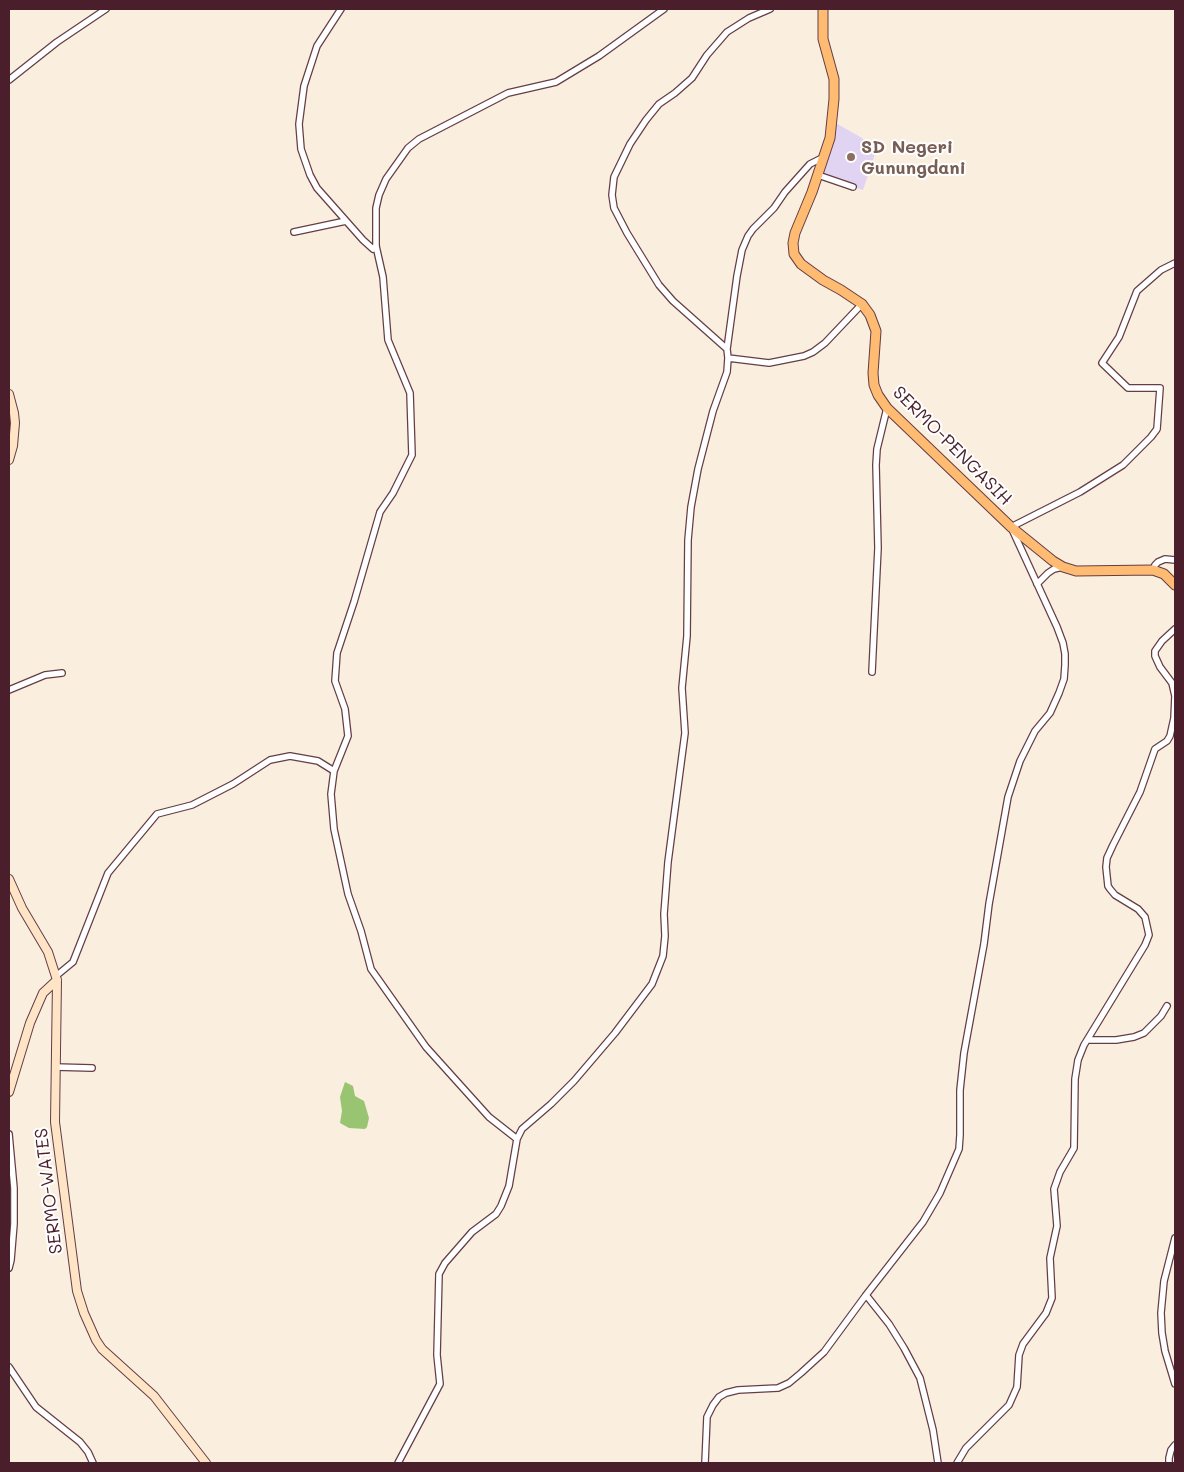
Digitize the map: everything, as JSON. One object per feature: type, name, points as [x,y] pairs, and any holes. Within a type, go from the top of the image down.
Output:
[{"type":"main road","name":"SERMO-PENGASIH","points":[[823,9],[823,39],[834,79],[831,131],[818,175],[795,233],[794,254],[801,264],[862,304],[870,314],[876,331],[874,385],[887,408],[1011,527],[1035,548],[1063,567],[1076,571],[1153,570]]},
{"type":"main road","points":[[9,394],[15,423],[13,446],[9,460]]},
{"type":"main road","points":[[1153,570],[1164,574],[1175,584]]},
{"type":"main road","name":"SERMO-WATES","points":[[9,879],[22,908],[48,952],[56,978],[55,1122],[77,1291],[84,1313],[102,1349],[154,1396],[206,1463]]},
{"type":"main road","points":[[9,1092],[30,1023],[43,993],[56,978]]},
{"type":"street","points":[[9,80],[57,42],[106,9]]},
{"type":"street","points":[[341,9],[317,46],[304,86],[299,124],[301,149],[310,175],[317,188],[373,249],[376,246]]},
{"type":"street","points":[[517,1139],[489,1117],[426,1047],[371,969],[361,931],[348,894],[334,829],[331,794],[334,771],[348,736],[345,709],[335,681],[337,653],[380,512],[393,493],[412,455],[410,393],[388,340],[384,277],[376,246],[376,208],[386,179],[408,148],[419,139],[508,93],[556,82],[599,56],[664,9]]},
{"type":"street","points":[[727,350],[659,285],[614,208],[612,195],[614,178],[630,144],[659,104],[692,78],[707,55],[728,32],[749,18],[770,9]]},
{"type":"street","points":[[398,1463],[440,1384],[437,1355],[438,1274],[472,1232],[496,1214],[501,1206],[510,1186],[517,1139],[522,1129],[574,1081],[615,1032],[652,984],[663,956],[668,871],[685,733],[682,688],[687,636],[688,540],[691,507],[698,469],[713,411],[727,372],[727,350],[742,250],[753,229],[774,208],[785,192],[810,164],[824,157]]},
{"type":"street","points":[[818,175],[853,187]]},
{"type":"street","points":[[294,232],[346,221]]},
{"type":"street","points":[[705,1463],[707,1417],[719,1397],[738,1390],[778,1388],[789,1383],[824,1352],[866,1294],[923,1222],[940,1193],[959,1149],[960,1090],[964,1053],[1008,797],[1020,761],[1035,731],[1050,712],[1064,679],[1065,654],[1063,643],[1049,608],[1011,527],[1080,492],[1123,465],[1151,438],[1157,429],[1160,388],[1128,388],[1102,363],[1119,338],[1137,291],[1161,270],[1175,263]]},
{"type":"street","points":[[728,358],[769,363],[804,356],[814,352],[862,304]]},
{"type":"street","points":[[872,672],[878,548],[876,465],[877,448],[887,408]]},
{"type":"street","points":[[1153,570],[1154,565],[1158,562],[1165,559],[1175,560]]},
{"type":"street","points":[[1037,584],[1054,569],[1063,567]]},
{"type":"street","points":[[957,1463],[966,1448],[1009,1405],[1017,1387],[1019,1355],[1023,1344],[1046,1314],[1052,1298],[1050,1258],[1057,1226],[1054,1189],[1060,1172],[1074,1148],[1075,1079],[1078,1060],[1149,935],[1145,917],[1138,909],[1115,895],[1110,889],[1106,867],[1107,858],[1140,792],[1156,749],[1170,736],[1174,718],[1175,696],[1172,683],[1156,662],[1155,651],[1162,640],[1175,629]]},
{"type":"street","points":[[9,690],[45,675],[62,673]]},
{"type":"street","points":[[56,978],[73,962],[108,873],[157,814],[192,805],[232,784],[270,760],[290,756],[318,760],[334,771]]},
{"type":"street","points":[[1088,1040],[1116,1040],[1139,1035],[1153,1025],[1167,1006]]},
{"type":"street","points":[[55,1067],[92,1068]]},
{"type":"street","points":[[9,1134],[14,1188],[14,1224],[9,1268]]},
{"type":"street","points":[[1175,1238],[1164,1281],[1161,1313],[1165,1351],[1175,1384]]},
{"type":"street","points":[[866,1294],[890,1324],[920,1378],[933,1430],[938,1463]]},
{"type":"street","points":[[9,1367],[36,1407],[80,1442],[88,1452],[93,1463]]},
{"type":"street","points":[[1169,1463],[1171,1450],[1175,1444]]},
{"type":"shaded area","name":"SD Negeri Gunungdani","points":[[834,122],[862,138],[876,151],[863,190],[823,176]]},
{"type":"green space","points":[[345,1082],[353,1086],[355,1096],[364,1101],[369,1118],[365,1129],[349,1128],[340,1123],[342,1111],[340,1097]]},
{"type":"place","name":"SD Negeri Gunungdani","points":[[851,157]]}]
